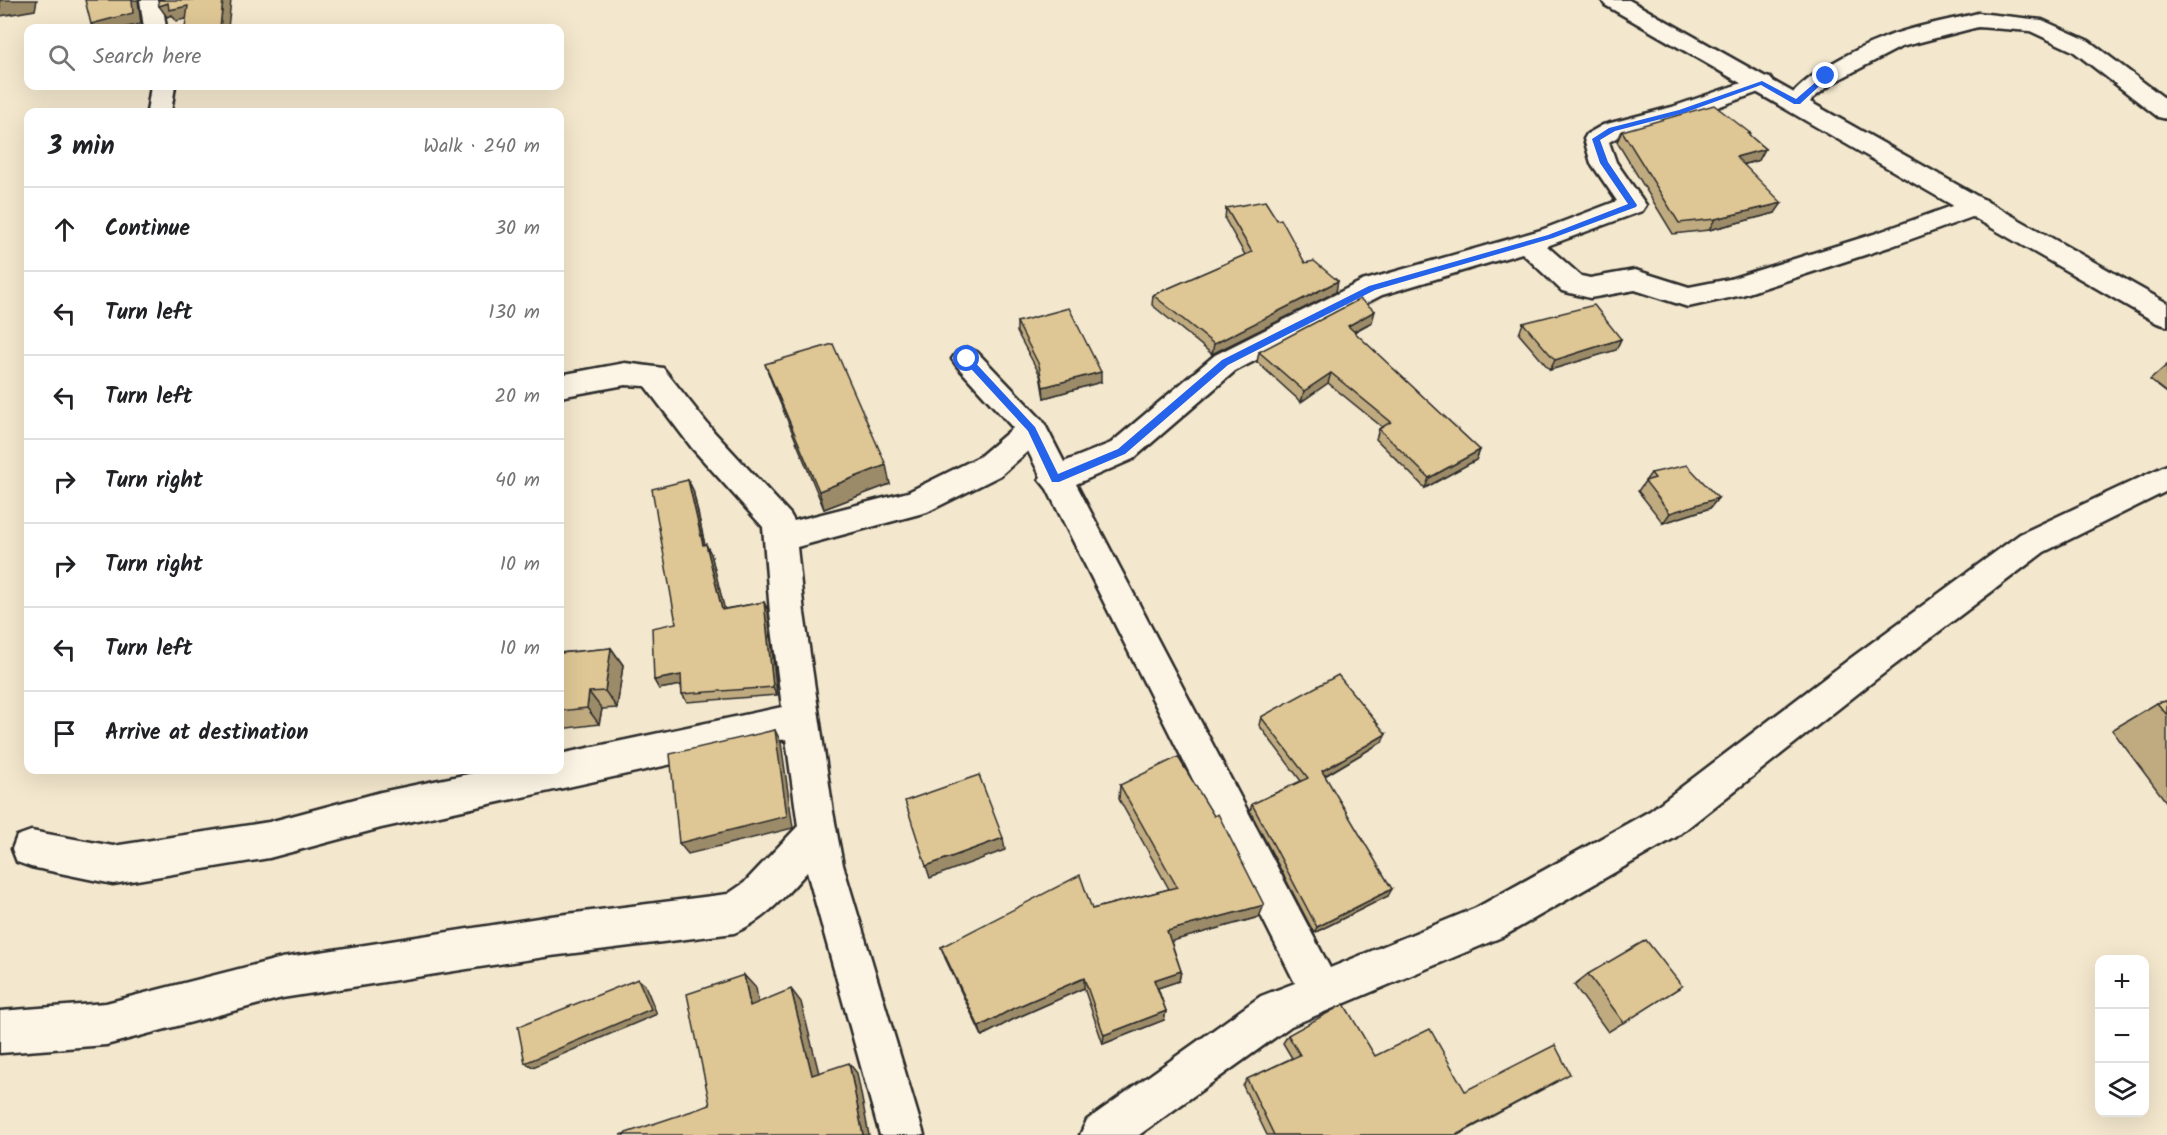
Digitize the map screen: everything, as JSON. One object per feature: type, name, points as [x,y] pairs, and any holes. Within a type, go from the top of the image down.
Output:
[{"type":"street","points":[[151,0],[154,24]]},
{"type":"street","points":[[1613,0],[2167,316]]},
{"type":"street","points":[[1797,103],[1826,76],[1893,42],[1978,20],[2034,25],[2081,46],[2167,112]]},
{"type":"street","points":[[1055,479],[1122,451],[1225,363],[1362,293],[1527,243],[1633,205],[1604,163],[1596,139],[1612,130],[1681,112],[1762,83]]},
{"type":"street","points":[[160,108],[162,90]]},
{"type":"street","points":[[1527,243],[1572,284],[1590,288],[1635,280],[1688,297],[1732,288],[1977,206]]},
{"type":"street","points":[[967,359],[1032,429],[1055,479],[1321,992]]},
{"type":"street","points":[[564,385],[625,374],[653,376],[703,440],[779,523],[817,832],[824,865],[902,1135]]},
{"type":"street","points":[[780,538],[916,503],[990,466],[1032,429]]},
{"type":"street","points":[[1102,1135],[1276,1011],[1490,922],[1663,824],[2031,543],[2167,477]]},
{"type":"street","points":[[564,770],[802,718]]},
{"type":"street","points":[[31,849],[113,865],[269,840],[381,810],[546,774]]},
{"type":"street","points":[[0,1032],[106,1024],[282,978],[551,936],[734,913],[758,897],[817,832]]},
{"type":"building","points":[[85,0],[132,0],[133,13],[91,24]]},
{"type":"building","points":[[158,0],[223,0],[220,24],[186,24],[188,6],[169,10],[168,3],[159,6]]},
{"type":"building","points":[[1714,105],[1750,133],[1748,134],[1765,149],[1736,157],[1782,203],[1715,219],[1679,223],[1622,131]]},
{"type":"building","points":[[1265,201],[1277,220],[1281,219],[1305,263],[1314,261],[1338,281],[1214,344],[1153,295],[1252,252],[1226,208]]},
{"type":"building","points":[[1360,299],[1375,311],[1348,326],[1480,450],[1429,478],[1379,429],[1391,422],[1331,373],[1304,391],[1259,352]]},
{"type":"building","points":[[1594,305],[1621,339],[1555,360],[1523,323]]},
{"type":"building","points":[[1069,308],[1101,372],[1043,387],[1039,365],[1017,322]]},
{"type":"building","points":[[833,344],[886,465],[819,491],[765,364]]},
{"type":"building","points":[[1687,465],[1718,498],[1670,513],[1645,481],[1655,478],[1651,473]]},
{"type":"building","points":[[688,480],[703,545],[706,544],[722,610],[764,602],[773,687],[682,694],[681,675],[654,680],[652,628],[676,623],[652,489]]},
{"type":"building","points":[[611,648],[605,691],[589,692],[587,708],[564,711],[564,653]]},
{"type":"building","points":[[1338,675],[1386,734],[1322,771],[1392,889],[1317,927],[1252,804],[1308,778],[1261,717]]},
{"type":"building","points":[[2167,701],[2167,715],[2157,703]]},
{"type":"building","points":[[775,730],[787,816],[679,843],[670,754]]},
{"type":"building","points":[[1178,757],[1214,816],[1218,814],[1264,905],[1167,931],[1181,971],[1154,980],[1166,1011],[1104,1035],[1084,978],[1012,1009],[979,1027],[941,947],[1080,875],[1092,909],[1177,887],[1120,785]]},
{"type":"building","points":[[979,775],[1003,838],[926,866],[905,801]]},
{"type":"building","points":[[1646,940],[1682,986],[1624,1023],[1588,974]]},
{"type":"building","points":[[744,975],[750,1006],[791,989],[812,1075],[849,1063],[863,1135],[620,1135],[710,1105],[687,994]]},
{"type":"building","points":[[638,979],[651,1009],[525,1063],[518,1027]]},
{"type":"building","points":[[1344,1004],[1375,1056],[1430,1029],[1465,1091],[1555,1045],[1570,1074],[1456,1135],[1274,1135],[1247,1079],[1300,1055],[1288,1035]]},
{"type":"route","points":[[967,359],[1032,429],[1055,479],[1122,451],[1225,363],[1372,288],[1550,236],[1633,205],[1604,163],[1596,139],[1612,130],[1681,112],[1762,83],[1797,103],[1804,94],[1826,76]]}]
